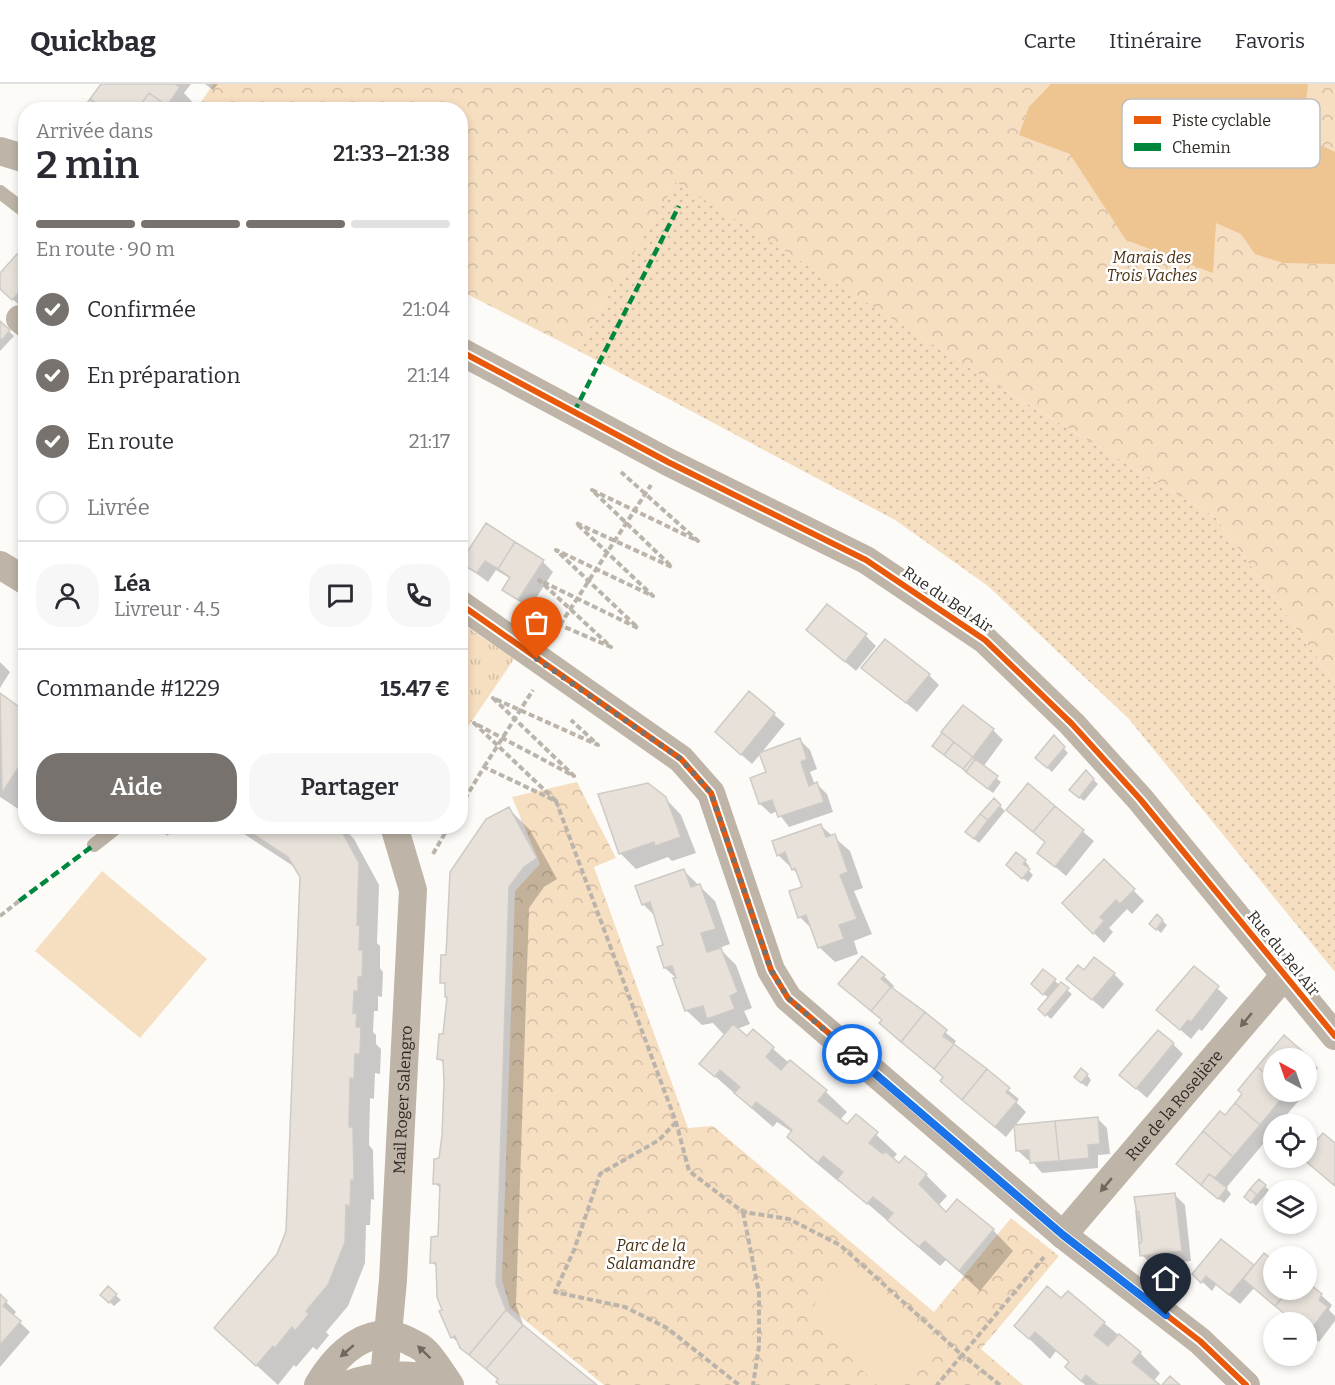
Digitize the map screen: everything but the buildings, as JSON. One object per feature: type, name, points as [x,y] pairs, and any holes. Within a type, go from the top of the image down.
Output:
[{"type":"street","points":[[0,151],[18,157]]},
{"type":"street","name":"Rue du Bel Air","points":[[468,355],[668,462],[866,560],[985,640],[1072,724],[1140,799],[1335,1035]]},
{"type":"street","points":[[0,565],[18,576]]},
{"type":"street","points":[[468,610],[681,759],[711,793],[771,970],[788,998],[1063,1235],[1200,1341],[1246,1385]]},
{"type":"street","name":"Mail Roger Salengro","points":[[384,1377],[393,1280],[413,890],[396,834]]},
{"type":"street","name":"Rue de la Roselière","points":[[1063,1235],[1284,976]]},
{"type":"street","points":[[318,1385],[346,1350],[366,1336],[387,1335],[400,1337],[424,1349],[450,1385]]},
{"type":"street","points":[[347,1385],[362,1378],[384,1377],[438,1380],[445,1385]]},
{"type":"lane","points":[[0,192],[18,206]]},
{"type":"lane","points":[[94,845],[108,834]]},
{"type":"path","points":[[468,794],[536,687],[518,669],[543,663],[560,625],[668,462]]},
{"type":"path","points":[[560,625],[611,647],[539,580],[638,628],[556,550],[653,596],[576,523],[672,567],[592,490],[698,541],[618,467],[628,468]]},
{"type":"path","points":[[567,716],[598,745],[493,698],[574,776],[474,723],[556,801],[676,1122],[689,1171],[743,1212],[789,1219],[840,1245],[962,1355],[1000,1385]]},
{"type":"path","points":[[484,767],[556,801]]},
{"type":"path","points":[[0,916],[19,902]]},
{"type":"path","points":[[676,1122],[659,1140],[600,1174],[574,1250],[555,1292],[625,1307],[667,1328],[739,1385]]},
{"type":"path","points":[[743,1212],[759,1293],[759,1346],[753,1385]]},
{"type":"path","points":[[937,1385],[1063,1235]]},
{"type":"green space","name":"Marais des Trois Vaches","points":[[213,84],[1335,84],[1335,682],[1215,517],[1006,391],[676,183],[577,350],[468,295],[468,102],[201,102]]},
{"type":"green space","points":[[676,182],[1006,391],[1215,517],[1335,682],[1335,972],[1128,718],[988,586],[895,520],[577,350]]},
{"type":"green space","points":[[468,628],[514,659],[468,727]]},
{"type":"green space","name":"Parc de la Salamandre","points":[[577,782],[616,858],[594,867],[688,1128],[713,1126],[934,1312],[1011,1218],[1059,1256],[981,1349],[1023,1385],[604,1385],[510,1308],[502,1280],[515,891],[540,864],[512,797]]},
{"type":"green space","points":[[102,871],[207,959],[140,1038],[35,951]]},
{"type":"green space","points":[[853,1268],[933,1348],[895,1385],[877,1385],[806,1313]]},
{"type":"shaded area","points":[[1051,84],[1308,84],[1306,99],[1122,99],[1122,168],[1320,168],[1320,145],[1335,152],[1335,264],[1283,263],[1255,254],[1241,234],[1216,223],[1213,273],[1126,240],[1070,154],[1019,135],[1029,107]]},
{"type":"marked path","points":[[574,412],[679,206]]},
{"type":"marked path","points":[[19,901],[94,845]]},
{"type":"cycle path","points":[[468,355],[668,462],[866,560],[985,640],[1072,724],[1140,799],[1335,1036]]},
{"type":"cycle path","points":[[468,610],[681,759],[711,793],[771,970],[788,998],[1063,1235],[1200,1341],[1246,1385]]},
{"type":"way so far","points":[[537,659],[681,759],[711,793],[771,970],[788,998],[852,1054]]},
{"type":"route","points":[[852,1054],[1063,1235],[1166,1315]]}]
